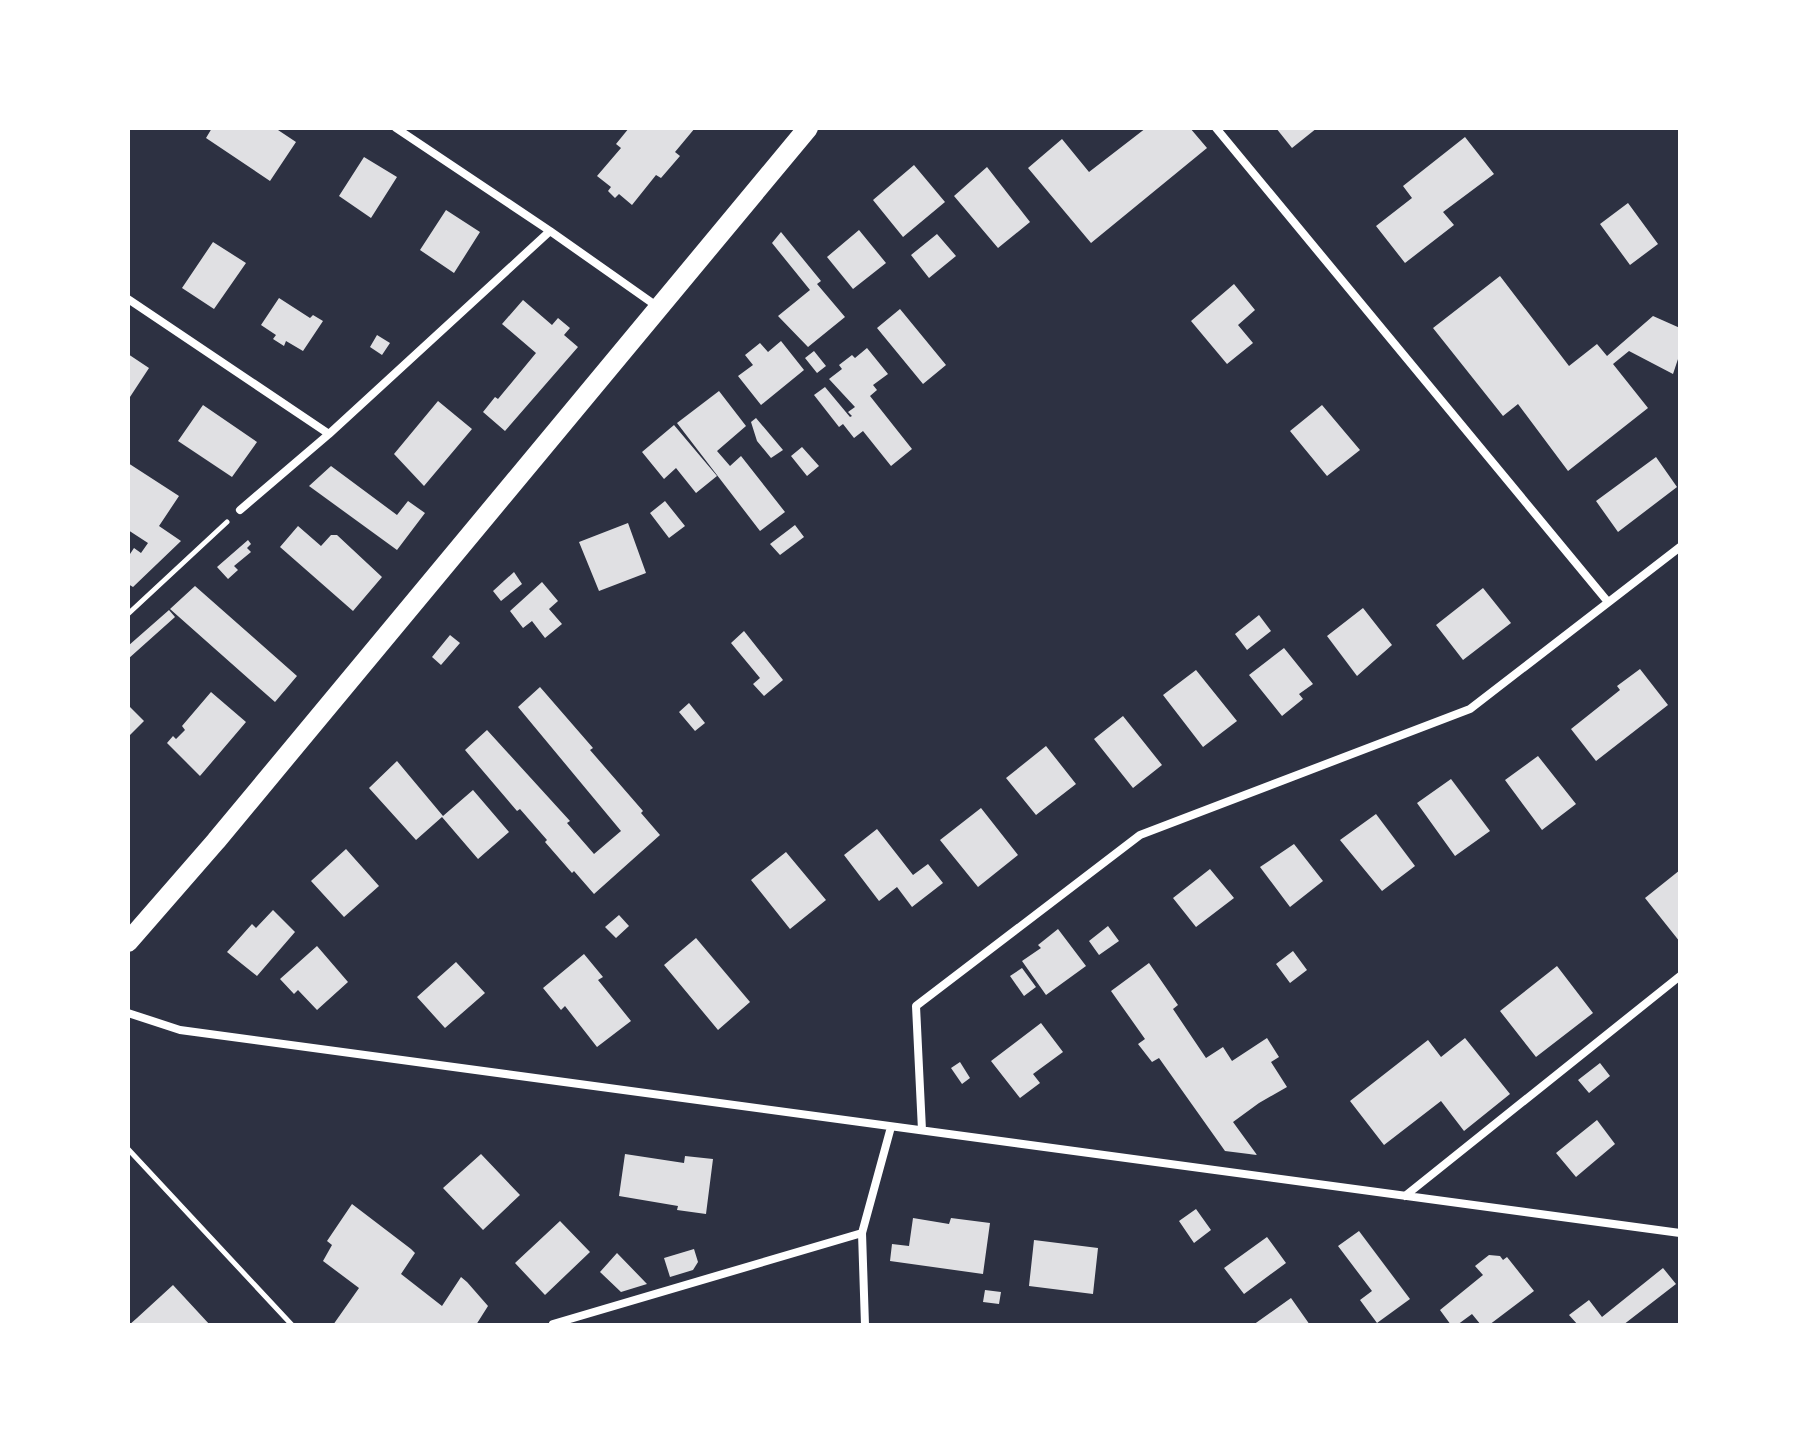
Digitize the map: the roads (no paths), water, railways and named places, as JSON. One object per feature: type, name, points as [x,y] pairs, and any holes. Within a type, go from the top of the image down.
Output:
[{"type":"main road","points":[[128,942],[216,841],[808,128]]},
{"type":"street","points":[[396,128],[659,308]]},
{"type":"street","points":[[1216,128],[1608,602]]},
{"type":"street","points":[[240,510],[329,434],[550,231]]},
{"type":"street","points":[[128,299],[329,434]]},
{"type":"street","points":[[922,1130],[916,1006],[1140,835],[1470,709],[1680,547]]},
{"type":"street","points":[[1405,1196],[1680,976]]},
{"type":"street","points":[[128,1013],[180,1030],[1680,1233]]},
{"type":"street","points":[[865,1325],[862,1233],[891,1127]]},
{"type":"street","points":[[553,1324],[862,1233]]}]
